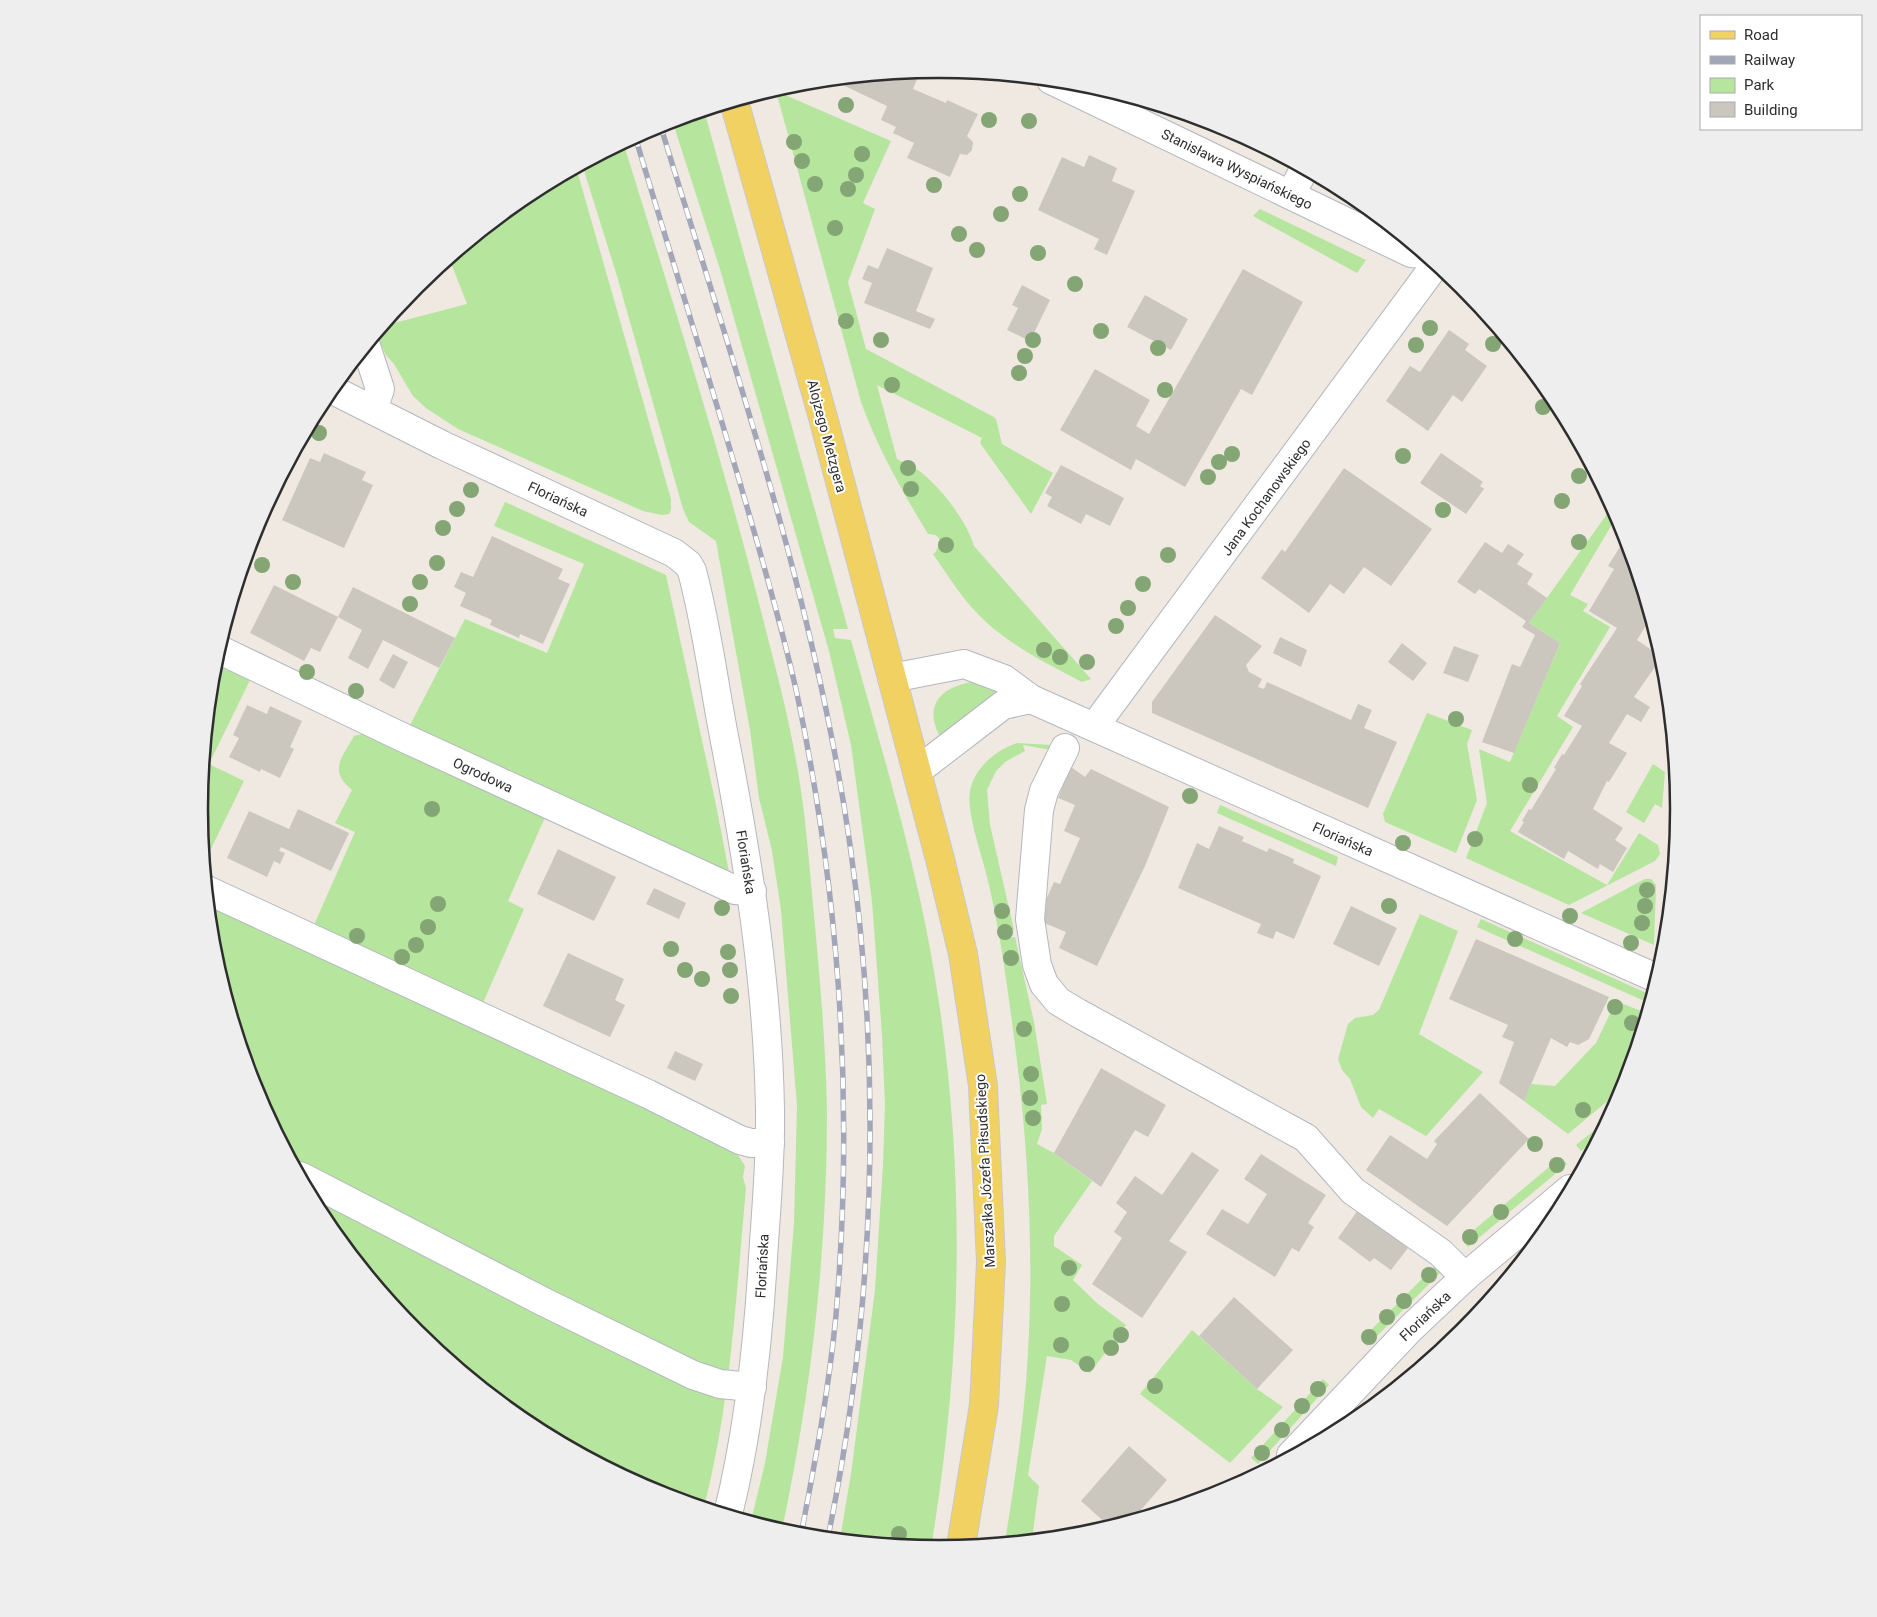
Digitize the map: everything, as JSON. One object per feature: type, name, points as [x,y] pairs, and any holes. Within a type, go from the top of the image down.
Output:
[{"type":"main road","name":"Alojzego Metzgera","points":[[735,106],[821,412],[917,771]]},
{"type":"main road","name":"Marszałka Józefa Piłsudskiego","points":[[917,771],[963,954],[983,1086],[991,1262],[985,1396],[962,1539]]},
{"type":"street","name":"Stanisława Wyspiańskiego","points":[[1073,91],[1413,253]]},
{"type":"street","points":[[1291,195],[1302,174]]},
{"type":"street","name":"Jana Kochanowskiego","points":[[1094,727],[1432,270]]},
{"type":"street","points":[[338,392],[373,410],[380,389],[368,352]]},
{"type":"street","name":"Floriańska","points":[[373,410],[674,554],[688,564],[695,583],[752,891],[769,1082],[770,1143],[760,1313],[745,1437],[729,1509]]},
{"type":"street","name":"Ogrodowa","points":[[225,652],[402,738],[735,890],[752,891]]},
{"type":"street","name":"Floriańska","points":[[892,678],[964,664],[1004,680],[1031,699],[1650,975]]},
{"type":"street","points":[[917,771],[1004,705],[1031,699]]},
{"type":"street","points":[[1066,748],[1044,791],[1039,810],[1030,919],[1037,965],[1047,990],[1058,1001],[1306,1138],[1353,1191],[1441,1254],[1465,1277]]},
{"type":"street","points":[[213,893],[648,1094],[740,1140],[751,1143],[770,1143]]},
{"type":"street","points":[[309,1181],[544,1302],[694,1375],[720,1384],[752,1387]]},
{"type":"street","name":"Floriańska","points":[[1302,1443],[1375,1364],[1465,1277],[1552,1205]]},
{"type":"green space","points":[[784,95],[891,141],[863,203],[875,209],[848,282],[866,349],[992,416],[996,419],[1002,444],[1053,473],[1031,514],[980,443],[982,438],[877,385],[897,459],[918,470],[943,494],[959,515],[974,546],[1091,679],[1082,682],[1031,654],[1007,639],[970,606],[933,554],[936,552],[940,540],[936,535],[928,534],[909,502],[883,453],[861,402],[777,96]]},
{"type":"green space","points":[[706,116],[848,629],[833,629],[835,638],[851,640],[905,834],[920,899],[935,980],[947,1061],[954,1142],[957,1223],[956,1304],[951,1386],[943,1467],[932,1540],[841,1533],[851,1474],[875,1290],[883,1165],[885,1104],[872,901],[851,745],[829,651],[720,269],[674,127]]},
{"type":"green space","points":[[625,148],[694,373],[745,548],[789,726],[805,821],[824,1038],[827,1113],[826,1166],[820,1271],[809,1375],[784,1522],[752,1516],[765,1463],[783,1357],[794,1223],[797,1106],[781,910],[772,851],[759,798],[750,730],[716,541],[689,522],[683,509],[617,276],[584,169]]},
{"type":"green space","points":[[578,173],[671,499],[669,514],[662,515],[643,511],[458,429],[426,408],[413,396],[394,364],[386,355],[379,339],[394,322],[467,304],[451,264],[493,229],[532,201]]},
{"type":"green space","points":[[1260,209],[1366,260],[1357,273],[1253,216]]},
{"type":"green space","points":[[505,502],[666,575],[729,872],[670,850],[408,729],[465,619],[547,653],[584,564],[494,526]]},
{"type":"green space","points":[[1607,514],[1612,524],[1570,595],[1588,604],[1583,611],[1610,627],[1557,716],[1573,727],[1510,831],[1607,885],[1639,833],[1658,845],[1660,854],[1655,861],[1569,905],[1466,858],[1487,803],[1479,749],[1510,762],[1560,643],[1529,623]]},
{"type":"green space","points":[[223,662],[252,676],[209,764],[244,781],[209,853],[209,761],[214,713]]},
{"type":"green space","points":[[978,681],[1010,689],[963,717],[943,736],[939,735],[934,712],[940,696],[956,686]]},
{"type":"green space","points":[[1427,713],[1472,730],[1467,744],[1477,800],[1456,853],[1385,822],[1383,814]]},
{"type":"green space","points":[[369,732],[546,815],[508,901],[524,909],[483,1003],[734,1121],[733,1124],[314,925],[355,832],[335,823],[352,790],[341,776],[339,764],[354,736]]},
{"type":"green space","points":[[1017,743],[1052,745],[1051,750],[1023,745],[1025,751],[1005,762],[996,771],[987,790],[990,825],[1014,930],[999,925],[1002,939],[1015,937],[1034,1022],[1047,1104],[1041,1105],[1042,1129],[1037,1144],[1054,1153],[1092,1181],[1054,1236],[1054,1246],[1082,1265],[1073,1280],[1098,1304],[1126,1325],[1090,1373],[1071,1360],[1047,1356],[1028,1475],[1039,1486],[1033,1533],[1006,1536],[1027,1376],[1030,1314],[1029,1198],[1020,1083],[1004,964],[987,875],[973,824],[969,801],[973,782],[981,767],[994,755]]},
{"type":"green space","points":[[1653,764],[1665,772],[1662,808],[1655,804],[1644,823],[1626,812]]},
{"type":"green space","points":[[1220,805],[1338,857],[1336,866],[1217,813]]},
{"type":"green space","points":[[1645,879],[1651,879],[1656,885],[1654,945],[1581,913]]},
{"type":"green space","points":[[215,909],[537,1053],[736,1152],[745,1166],[743,1177],[746,1188],[727,1388],[705,1501],[659,1484],[573,1442],[493,1388],[457,1358],[389,1290],[359,1254],[331,1215],[305,1174],[283,1132],[263,1088],[232,998]]},
{"type":"green space","points":[[1420,914],[1458,931],[1419,1034],[1483,1072],[1426,1136],[1379,1109],[1373,1118],[1361,1107],[1350,1079],[1342,1070],[1338,1059],[1348,1024],[1355,1018],[1373,1015],[1379,1010]]},
{"type":"green space","points":[[1481,919],[1646,993],[1644,1001],[1477,927]]},
{"type":"green space","points":[[1616,1001],[1641,1011],[1631,1043],[1608,1100],[1568,1134],[1524,1101],[1531,1084],[1555,1086],[1596,1043]]},
{"type":"green space","points":[[1595,1130],[1586,1147],[1581,1151],[1576,1145]]},
{"type":"green space","points":[[1561,1157],[1567,1164],[1468,1247],[1462,1240]]},
{"type":"green space","points":[[1435,1266],[1441,1272],[1367,1346],[1361,1340]]},
{"type":"green space","points":[[1192,1330],[1257,1389],[1283,1407],[1230,1463],[1140,1394]]},
{"type":"green space","points":[[1323,1379],[1329,1385],[1258,1464],[1251,1458]]},
{"type":"building","points":[[917,78],[913,89],[946,103],[947,100],[978,114],[967,136],[973,142],[972,150],[967,155],[960,154],[950,177],[907,158],[914,143],[893,133],[896,127],[881,120],[887,106],[841,84]]},
{"type":"building","points":[[1089,155],[1117,168],[1112,181],[1135,191],[1107,255],[1094,249],[1099,239],[1038,210],[1062,157],[1084,167]]},
{"type":"building","points":[[887,248],[933,268],[916,311],[935,319],[930,329],[864,303],[872,283],[862,279],[868,265],[878,269]]},
{"type":"building","points":[[1243,269],[1303,302],[1252,395],[1241,389],[1185,487],[1136,459],[1131,470],[1060,430],[1095,369],[1150,400],[1136,426],[1149,434]]},
{"type":"building","points":[[1022,285],[1050,300],[1030,341],[1007,330],[1018,308],[1012,305]]},
{"type":"building","points":[[1145,295],[1188,319],[1171,350],[1127,327]]},
{"type":"building","points":[[1449,330],[1469,344],[1465,350],[1487,366],[1462,402],[1453,395],[1428,431],[1386,401],[1410,366],[1420,372]]},
{"type":"building","points":[[324,453],[366,472],[362,480],[373,485],[344,548],[282,520],[310,458],[320,462]]},
{"type":"building","points":[[1441,453],[1483,482],[1480,486],[1484,489],[1466,514],[1420,483]]},
{"type":"building","points":[[1061,465],[1124,498],[1110,526],[1086,514],[1081,524],[1047,506],[1052,497],[1045,493]]},
{"type":"building","points":[[1344,468],[1432,529],[1391,586],[1364,567],[1344,594],[1330,584],[1309,613],[1261,578],[1282,549],[1285,552]]},
{"type":"building","points":[[492,536],[563,569],[558,579],[570,584],[543,644],[520,634],[519,638],[490,625],[492,620],[460,606],[466,593],[454,587],[461,572],[473,577]]},
{"type":"building","points":[[1485,542],[1502,553],[1508,544],[1524,554],[1517,564],[1533,574],[1527,584],[1547,598],[1529,623],[1560,643],[1514,753],[1482,742],[1512,664],[1520,667],[1535,635],[1522,627],[1526,621],[1479,589],[1475,594],[1457,582]]},
{"type":"building","points":[[1620,546],[1646,625],[1637,640],[1652,650],[1655,667],[1634,697],[1650,707],[1641,722],[1627,714],[1609,743],[1627,753],[1609,782],[1607,781],[1593,809],[1623,828],[1615,840],[1627,848],[1613,872],[1600,864],[1598,869],[1568,851],[1564,859],[1518,832],[1529,809],[1531,810],[1556,769],[1554,768],[1562,754],[1564,755],[1582,726],[1564,716],[1582,686],[1580,684],[1617,628],[1589,611],[1614,569],[1608,566]]},
{"type":"building","points":[[274,585],[338,617],[320,652],[311,648],[304,661],[250,633]]},
{"type":"building","points":[[353,587],[455,638],[439,668],[383,640],[368,669],[348,658],[362,630],[338,617]]},
{"type":"building","points":[[1215,615],[1262,646],[1246,665],[1249,672],[1262,679],[1258,687],[1264,689],[1267,682],[1351,720],[1358,704],[1372,710],[1364,728],[1397,742],[1368,808],[1152,713],[1152,702]]},
{"type":"building","points":[[1280,637],[1307,650],[1301,667],[1273,653]]},
{"type":"building","points":[[1402,643],[1427,663],[1413,681],[1388,662]]},
{"type":"building","points":[[1454,646],[1479,655],[1468,682],[1443,673]]},
{"type":"building","points":[[393,654],[408,662],[394,689],[379,680]]},
{"type":"building","points":[[247,705],[267,714],[270,706],[302,721],[290,747],[294,749],[280,778],[261,769],[260,772],[229,757],[239,738],[233,735]]},
{"type":"building","points":[[1071,767],[1085,777],[1091,769],[1169,807],[1145,866],[1097,966],[1059,948],[1066,932],[1037,920],[1054,882],[1060,884],[1080,838],[1064,831],[1075,805],[1058,798]]},
{"type":"building","points":[[298,809],[349,833],[331,871],[281,847],[279,851],[285,853],[280,864],[274,861],[267,877],[227,858],[249,811],[289,829]]},
{"type":"building","points":[[1219,826],[1244,837],[1242,841],[1267,852],[1269,848],[1294,859],[1293,863],[1321,876],[1294,939],[1276,931],[1273,939],[1257,933],[1261,924],[1178,888],[1197,843],[1209,849]]},
{"type":"building","points":[[558,849],[616,877],[594,921],[537,894]]},
{"type":"building","points":[[654,888],[686,903],[679,919],[646,904]]},
{"type":"building","points":[[1351,906],[1397,928],[1379,966],[1333,944]]},
{"type":"building","points":[[1476,939],[1609,997],[1589,1039],[1578,1045],[1570,1042],[1567,1047],[1551,1038],[1524,1101],[1499,1083],[1514,1042],[1502,1037],[1508,1025],[1449,999]]},
{"type":"building","points":[[568,953],[624,979],[615,1000],[625,1005],[610,1037],[543,1006]]},
{"type":"building","points":[[675,1051],[703,1064],[695,1081],[667,1068]]},
{"type":"building","points":[[1101,1068],[1166,1105],[1148,1137],[1135,1130],[1101,1187],[1054,1153]]},
{"type":"building","points":[[1480,1093],[1529,1139],[1447,1226],[1366,1170],[1390,1135],[1427,1159],[1437,1144],[1434,1141]]},
{"type":"building","points":[[1192,1152],[1219,1170],[1169,1241],[1187,1252],[1142,1318],[1092,1284],[1122,1238],[1114,1232],[1127,1212],[1116,1203],[1135,1176],[1162,1195]]},
{"type":"building","points":[[1261,1154],[1326,1195],[1308,1223],[1314,1227],[1299,1252],[1292,1248],[1275,1277],[1206,1234],[1222,1209],[1248,1224],[1267,1194],[1244,1179]]},
{"type":"building","points":[[1358,1210],[1408,1248],[1391,1270],[1374,1258],[1370,1262],[1338,1238]]},
{"type":"building","points":[[1234,1297],[1293,1350],[1257,1389],[1199,1336]]},
{"type":"building","points":[[1129,1446],[1167,1480],[1140,1511],[1128,1515],[1103,1520],[1081,1501]]},
{"type":"railway","points":[[662,132],[743,391],[793,571],[816,662],[835,753],[850,845],[860,931],[867,1018],[870,1105],[869,1192],[864,1279],[856,1365],[844,1452],[829,1531]]},
{"type":"railway","points":[[637,143],[733,461],[786,647],[812,771],[824,848],[833,925],[839,1003],[844,1159],[836,1315],[830,1370],[803,1526]]}]
